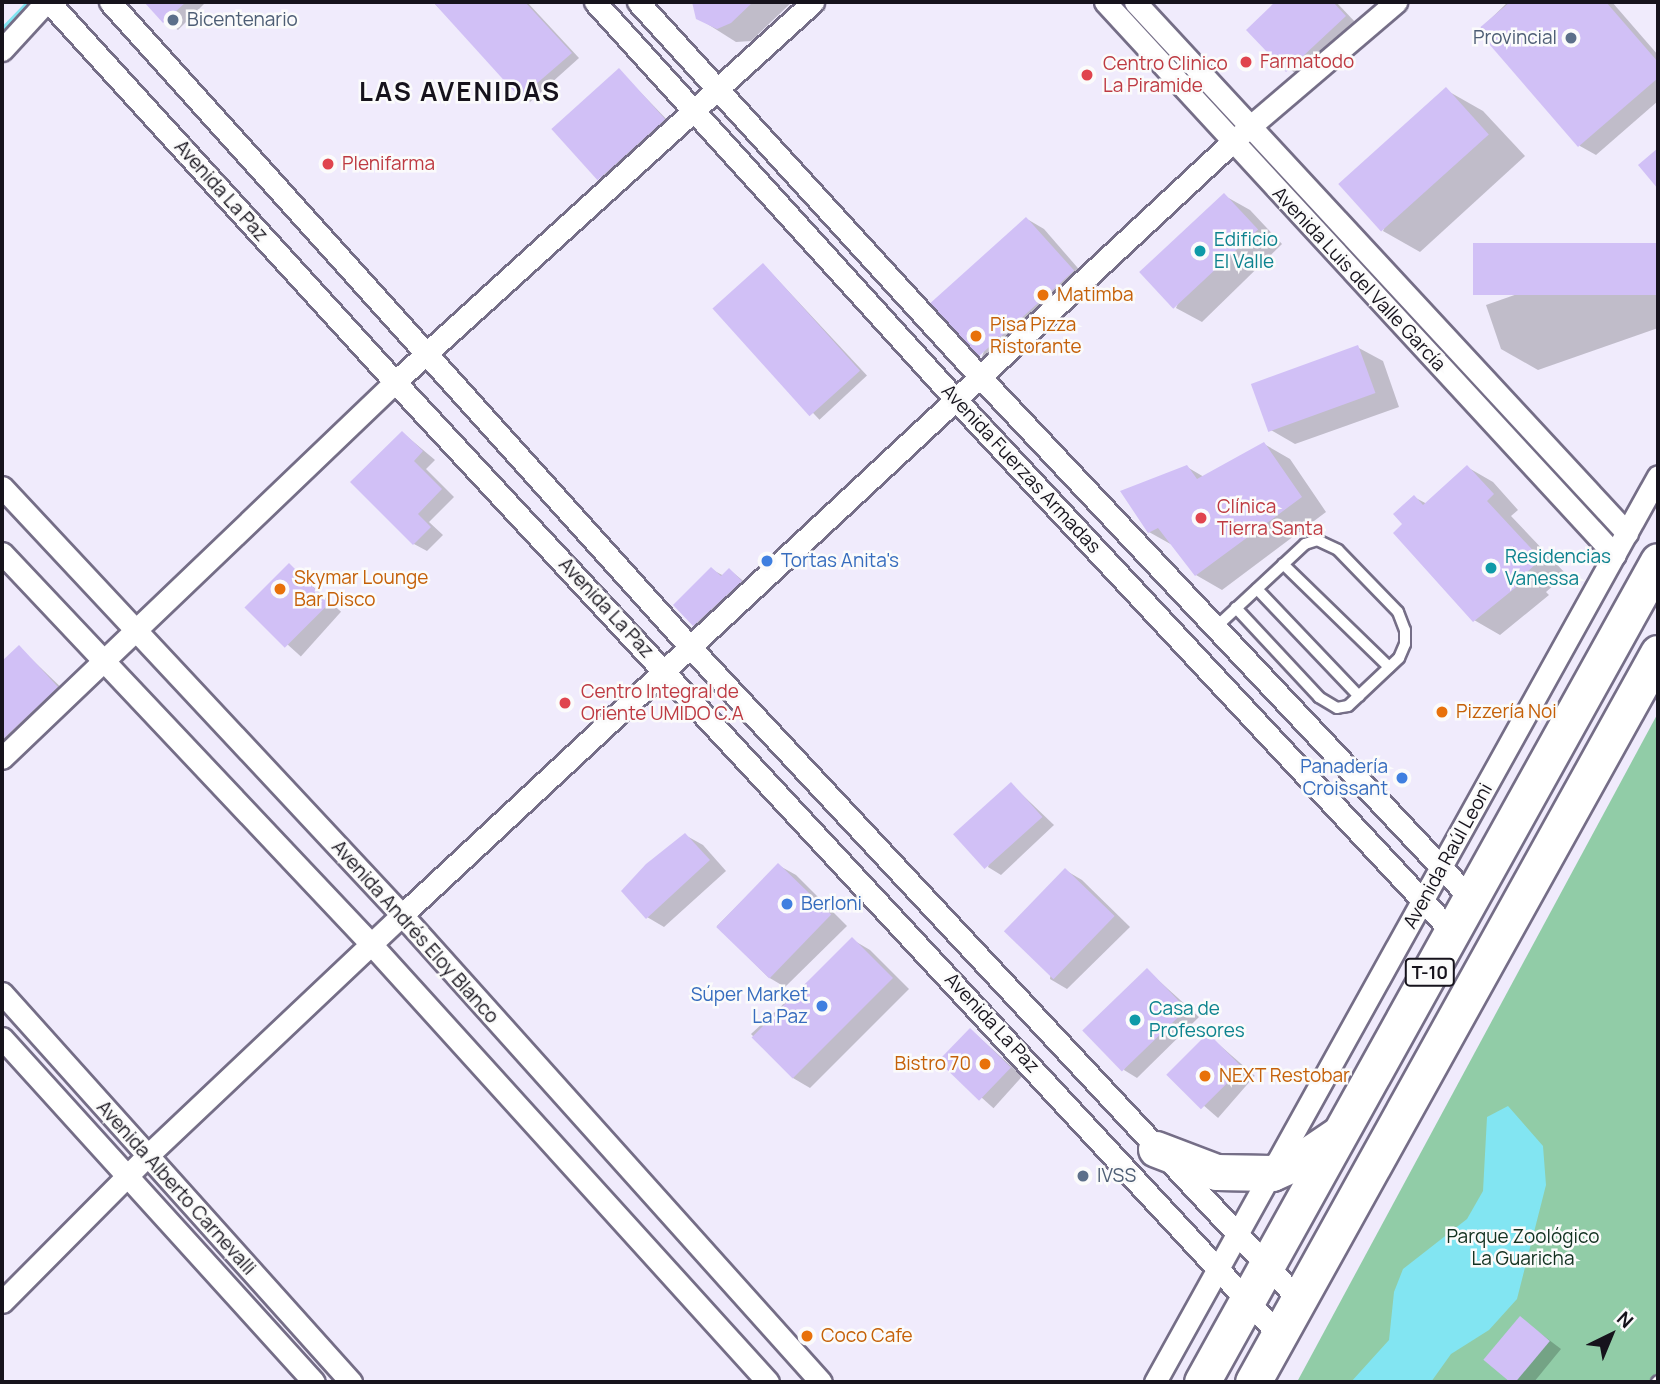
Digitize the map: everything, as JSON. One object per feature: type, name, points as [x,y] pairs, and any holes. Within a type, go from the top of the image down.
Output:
[{"type":"highway","name":"T-10","points":[[1203,1380],[1658,561]]},
{"type":"highway","name":"T-10","points":[[1253,1382],[1658,653]]},
{"type":"highway","points":[[1156,1149],[1216,1172],[1272,1172],[1298,1161],[1341,1132]]},
{"type":"street","points":[[2,50],[48,2]]},
{"type":"street","name":"Avenida La Paz","points":[[48,2],[395,382],[666,671],[1279,1335]]},
{"type":"street","name":"Avenida La Paz","points":[[110,2],[425,356],[691,648],[1299,1300]]},
{"type":"street","name":"Avenida Fuerzas Armadas","points":[[595,2],[957,401],[1452,932]]},
{"type":"street","name":"Avenida Fuerzas Armadas","points":[[638,2],[982,379],[1471,899]]},
{"type":"street","points":[[2,758],[395,382],[813,2]]},
{"type":"street","name":"Avenida Luis del Valle García","points":[[1105,2],[1615,555]]},
{"type":"street","name":"Avenida Luis del Valle García","points":[[1135,2],[1248,128],[1627,533]]},
{"type":"street","points":[[2,1302],[147,1156],[402,915],[982,379],[1232,142],[1396,2]]},
{"type":"street","name":"Avenida Raúl Leoni","points":[[1155,1382],[1658,476]]},
{"type":"street","name":"Avenida Andrés Eloy Blanco","points":[[2,487],[402,915],[821,1382]]},
{"type":"street","points":[[2,553],[371,944],[768,1382]]},
{"type":"street","name":"Avenida Alberto Carnevalli","points":[[2,993],[351,1382]]},
{"type":"street","name":"Avenida Alberto Carnevalli","points":[[2,1038],[314,1382]]},
{"type":"street","points":[[1168,1357],[1203,1380]]},
{"type":"lane","points":[[1215,628],[1236,608],[1257,589],[1283,564],[1305,544],[1317,540],[1338,550],[1402,621],[1405,644],[1389,667],[1348,706],[1328,705],[1236,608]]},
{"type":"lane","points":[[1283,564],[1389,667]]},
{"type":"lane","points":[[1257,589],[1359,696]]},
{"type":"green space","name":"Parque Zoológico La Guaricha","points":[[1658,713],[1658,1382],[1297,1382]]},
{"type":"water","points":[[1508,1106],[1543,1146],[1546,1185],[1517,1299],[1489,1330],[1451,1354],[1431,1382],[1351,1382],[1389,1340],[1394,1292],[1403,1269],[1467,1219],[1483,1191],[1487,1117]]},
{"type":"building","points":[[144,2],[186,2],[163,23]]},
{"type":"building","points":[[433,2],[525,2],[572,53],[520,98]]},
{"type":"building","points":[[692,2],[753,2],[731,23],[717,29],[696,19]]},
{"type":"building","points":[[1275,2],[1333,2],[1346,16],[1286,72],[1246,30]]},
{"type":"building","points":[[1510,2],[1606,2],[1658,62],[1658,78],[1578,147],[1477,30]]},
{"type":"building","points":[[619,68],[665,119],[598,180],[551,129]]},
{"type":"building","points":[[1446,87],[1489,135],[1381,232],[1338,184]]},
{"type":"building","points":[[1658,148],[1658,189],[1638,165]]},
{"type":"building","name":"Edificio El Valle","points":[[1224,193],[1258,230],[1173,309],[1139,272]]},
{"type":"building","points":[[1026,217],[1074,271],[978,357],[930,303]]},
{"type":"building","points":[[1473,243],[1658,243],[1658,295],[1473,295]]},
{"type":"building","points":[[763,263],[860,371],[809,416],[712,309]]},
{"type":"building","points":[[1358,345],[1375,393],[1268,432],[1251,384]]},
{"type":"building","points":[[402,431],[423,451],[414,461],[442,489],[418,514],[431,527],[413,545],[350,482]]},
{"type":"building","points":[[1264,442],[1302,497],[1195,576],[1158,528],[1148,533],[1120,491],[1187,465],[1197,479]]},
{"type":"building","points":[[1467,465],[1494,494],[1487,501],[1541,559],[1522,577],[1525,580],[1473,622],[1393,533],[1402,524],[1393,514],[1414,495],[1423,505]]},
{"type":"building","points":[[289,563],[329,603],[285,648],[244,608]]},
{"type":"building","points":[[711,567],[721,576],[729,568],[742,581],[693,626],[673,605]]},
{"type":"building","points":[[19,645],[58,687],[2,740],[2,661]]},
{"type":"building","points":[[1011,782],[1042,817],[984,869],[953,834]]},
{"type":"building","points":[[685,833],[710,860],[646,919],[621,891],[646,864]]},
{"type":"building","points":[[778,863],[831,914],[769,978],[716,927]]},
{"type":"building","points":[[1065,868],[1115,916],[1054,979],[1004,931]]},
{"type":"building","name":"Súper Market La Paz","points":[[852,937],[893,978],[793,1078],[752,1037]]},
{"type":"building","name":"Casa de Profesores","points":[[1147,968],[1187,1009],[1122,1072],[1082,1031]]},
{"type":"building","points":[[970,1028],[1011,1068],[979,1101],[938,1061]]},
{"type":"building","points":[[1208,1033],[1243,1068],[1201,1109],[1166,1075]]},
{"type":"building","points":[[1520,1316],[1550,1341],[1516,1382],[1510,1382],[1483,1360]]},
{"type":"waterway","points":[[2,31],[30,2]]},
{"type":"place","name":"Bicentenario","points":[[173,20]]},
{"type":"place","name":"Provincial","points":[[1571,38]]},
{"type":"place","name":"Farmatodo","points":[[1246,62]]},
{"type":"place","name":"Centro Clinico La Piramide","points":[[1087,75]]},
{"type":"place","name":"Plenifarma","points":[[328,164]]},
{"type":"place","name":"Edificio El Valle","points":[[1200,251]]},
{"type":"place","name":"Matimba","points":[[1043,295]]},
{"type":"place","name":"Pisa Pizza Ristorante","points":[[976,336]]},
{"type":"place","name":"Clínica Tierra Santa","points":[[1201,518]]},
{"type":"place","name":"Tortas Anita's","points":[[767,561]]},
{"type":"place","name":"Residencias Vanessa","points":[[1491,568]]},
{"type":"place","name":"Skymar Lounge Bar Disco","points":[[280,589]]},
{"type":"place","name":"Centro Integral de Oriente UMIDO C.A","points":[[565,703]]},
{"type":"place","name":"Pizzería Noi","points":[[1442,712]]},
{"type":"place","name":"Panadería Croissant","points":[[1402,778]]},
{"type":"place","name":"Berloni","points":[[787,904]]},
{"type":"place","name":"Súper Market La Paz","points":[[822,1006]]},
{"type":"place","name":"Casa de Profesores","points":[[1135,1020]]},
{"type":"place","name":"Bistro 70","points":[[985,1064]]},
{"type":"place","name":"NEXT Restobar","points":[[1205,1076]]},
{"type":"place","name":"IVSS","points":[[1083,1176]]},
{"type":"place","name":"Coco Cafe","points":[[807,1336]]},
{"type":"district","name":"LAS AVENIDAS","points":[[460,92]]}]
